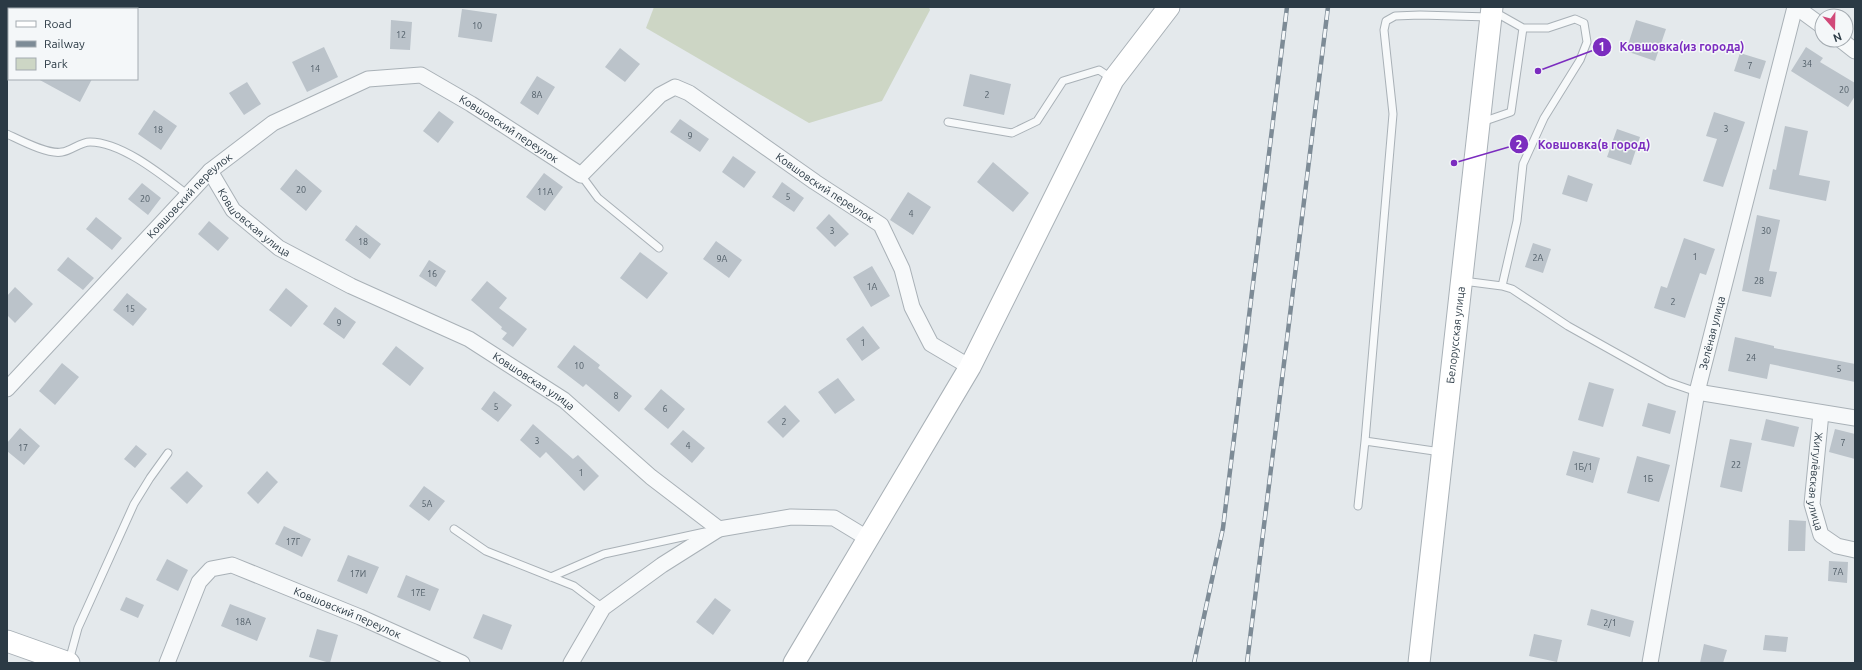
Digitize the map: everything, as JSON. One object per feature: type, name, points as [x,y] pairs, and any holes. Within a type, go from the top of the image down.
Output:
[{"type":"street","points":[[794,663],[970,367],[1113,80],[1168,7]]},
{"type":"street","points":[[1796,7],[1814,20]]},
{"type":"street","name":"Зелёная улица","points":[[1650,663],[1697,392],[1796,7]]},
{"type":"street","name":"Белорусская улица","points":[[1419,663],[1492,11]]},
{"type":"street","name":"Ковшовский переулок","points":[[7,389],[210,171],[273,123],[368,78],[421,75],[471,104],[581,175],[660,95],[675,87],[689,93],[815,182],[881,225],[902,270],[912,307],[931,344],[970,367]]},
{"type":"street","name":"Ковшовская улица","points":[[210,171],[233,210],[279,248],[351,286],[475,343],[564,400],[651,477],[719,529]]},
{"type":"street","points":[[1697,392],[1855,418]]},
{"type":"street","name":"Жигулёвская улица","points":[[1821,413],[1812,504],[1821,536],[1837,546],[1855,550]]},
{"type":"street","points":[[571,663],[604,608],[662,565],[719,529],[791,517],[834,518],[867,538]]},
{"type":"street","name":"Ковшовский переулок","points":[[167,663],[199,582],[211,569],[232,564],[360,617],[462,663]]},
{"type":"street","points":[[7,641],[68,663]]},
{"type":"lane","points":[[1358,506],[1393,114],[1384,30],[1386,21],[1395,16],[1492,11],[1523,28],[1548,28],[1575,20],[1584,23],[1587,42],[1580,60],[1544,118],[1524,164],[1516,221],[1502,286]]},
{"type":"lane","points":[[1480,122],[1511,112],[1523,28]]},
{"type":"lane","points":[[948,122],[1012,133],[1037,122],[1063,81],[1099,70],[1108,74],[1113,80]]},
{"type":"lane","points":[[7,134],[53,152],[62,152],[88,142],[107,144],[132,156],[188,194]]},
{"type":"lane","points":[[581,175],[598,198],[659,248]]},
{"type":"lane","points":[[1462,281],[1502,286],[1512,289],[1568,326],[1668,382],[1697,392]]},
{"type":"lane","points":[[1365,441],[1443,452]]},
{"type":"lane","points":[[68,663],[78,628],[134,504],[168,453]]},
{"type":"lane","points":[[454,529],[486,551],[574,586],[604,608]]},
{"type":"lane","points":[[550,577],[604,554],[719,529]]},
{"type":"green space","points":[[654,7],[929,7],[930,10],[882,101],[809,123],[646,28]]},
{"type":"building","points":[[462,9],[497,14],[492,42],[458,37]]},
{"type":"building","points":[[391,20],[412,22],[410,50],[390,49]]},
{"type":"building","points":[[1636,20],[1666,29],[1655,61],[1626,51]]},
{"type":"building","points":[[324,47],[338,77],[307,92],[292,62]]},
{"type":"building","points":[[1806,47],[1823,58],[1820,62],[1855,83],[1855,96],[1848,107],[1791,71]]},
{"type":"building","points":[[620,48],[640,64],[625,82],[605,67]]},
{"type":"building","points":[[1740,53],[1766,61],[1760,79],[1734,71]]},
{"type":"building","points":[[970,74],[1011,84],[1004,115],[963,106]]},
{"type":"building","points":[[537,76],[555,87],[538,115],[520,103]]},
{"type":"building","points":[[40,80],[91,80],[80,102]]},
{"type":"building","points":[[247,82],[261,104],[244,115],[229,93]]},
{"type":"building","points":[[154,110],[177,126],[161,150],[138,134]]},
{"type":"building","points":[[439,111],[454,122],[438,143],[423,131]]},
{"type":"building","points":[[1714,112],[1745,122],[1723,187],[1703,181],[1717,139],[1706,136]]},
{"type":"building","points":[[680,119],[709,139],[700,152],[670,132]]},
{"type":"building","points":[[1785,126],[1808,131],[1799,175],[1830,181],[1826,201],[1769,189],[1773,169],[1776,170]]},
{"type":"building","points":[[1617,129],[1640,137],[1631,165],[1607,157]]},
{"type":"building","points":[[733,156],[756,172],[744,188],[722,172]]},
{"type":"building","points":[[993,162],[1029,193],[1013,212],[977,182]]},
{"type":"building","points":[[296,169],[322,191],[306,211],[280,189]]},
{"type":"building","points":[[544,173],[563,187],[545,211],[526,197]]},
{"type":"building","points":[[1568,175],[1593,184],[1587,202],[1562,194]]},
{"type":"building","points":[[782,182],[804,198],[794,212],[772,197]]},
{"type":"building","points":[[142,183],[161,198],[148,215],[128,199]]},
{"type":"building","points":[[908,192],[931,207],[913,235],[890,220]]},
{"type":"building","points":[[829,214],[849,234],[835,247],[816,228]]},
{"type":"building","points":[[1757,215],[1780,220],[1769,271],[1777,272],[1771,297],[1742,291]]},
{"type":"building","points":[[96,217],[122,238],[112,250],[86,229]]},
{"type":"building","points":[[209,221],[229,238],[218,251],[198,234]]},
{"type":"building","points":[[356,225],[381,244],[370,259],[345,240]]},
{"type":"building","points":[[1684,238],[1715,249],[1706,275],[1700,273],[1685,318],[1654,308],[1661,286],[1667,288]]},
{"type":"building","points":[[716,241],[742,260],[729,278],[703,259]]},
{"type":"building","points":[[1533,243],[1551,249],[1543,273],[1525,267]]},
{"type":"building","points":[[640,252],[668,273],[647,299],[620,278]]},
{"type":"building","points":[[68,257],[94,278],[83,290],[57,270]]},
{"type":"building","points":[[429,260],[446,271],[436,287],[419,276]]},
{"type":"building","points":[[872,266],[890,296],[871,307],[853,277]]},
{"type":"building","points":[[487,281],[507,298],[499,308],[527,329],[513,347],[502,339],[507,333],[501,329],[502,327],[471,300]]},
{"type":"building","points":[[15,287],[33,304],[15,323],[7,315],[7,296]]},
{"type":"building","points":[[286,288],[308,306],[291,327],[269,310]]},
{"type":"building","points":[[127,293],[147,309],[133,326],[113,310]]},
{"type":"building","points":[[335,307],[356,322],[344,339],[323,324]]},
{"type":"building","points":[[863,326],[880,348],[862,361],[846,339]]},
{"type":"building","points":[[1735,337],[1774,346],[1774,348],[1855,364],[1855,382],[1770,364],[1767,379],[1728,371]]},
{"type":"building","points":[[574,345],[600,365],[598,368],[632,396],[619,412],[586,384],[583,387],[557,367]]},
{"type":"building","points":[[396,346],[424,368],[410,386],[382,364]]},
{"type":"building","points":[[62,363],[79,377],[55,405],[39,391]]},
{"type":"building","points":[[838,378],[855,400],[835,414],[818,392]]},
{"type":"building","points":[[1589,382],[1614,389],[1603,427],[1578,420]]},
{"type":"building","points":[[661,389],[685,409],[668,429],[644,409]]},
{"type":"building","points":[[494,391],[512,405],[498,422],[481,409]]},
{"type":"building","points":[[1648,403],[1676,411],[1670,434],[1642,426]]},
{"type":"building","points":[[785,405],[800,421],[783,438],[767,422]]},
{"type":"building","points":[[1766,419],[1799,427],[1794,447],[1761,440]]},
{"type":"building","points":[[533,424],[573,459],[578,455],[599,476],[584,491],[546,452],[540,458],[520,440]]},
{"type":"building","points":[[20,428],[40,446],[24,465],[7,451],[7,443]]},
{"type":"building","points":[[1835,429],[1855,434],[1855,459],[1829,452]]},
{"type":"building","points":[[683,430],[705,448],[692,463],[670,444]]},
{"type":"building","points":[[1730,439],[1752,443],[1742,492],[1720,487]]},
{"type":"building","points":[[136,445],[147,454],[135,468],[124,459]]},
{"type":"building","points":[[1573,451],[1600,458],[1593,483],[1566,475]]},
{"type":"building","points":[[1637,456],[1670,465],[1659,502],[1627,493]]},
{"type":"building","points":[[187,471],[203,486],[187,504],[170,488]]},
{"type":"building","points":[[267,471],[278,482],[258,504],[247,493]]},
{"type":"building","points":[[424,486],[445,501],[429,521],[409,506]]},
{"type":"building","points":[[1789,520],[1806,521],[1805,551],[1788,551]]},
{"type":"building","points":[[284,526],[311,539],[302,557],[275,544]]},
{"type":"building","points":[[348,555],[379,567],[367,594],[337,581]]},
{"type":"building","points":[[167,559],[188,570],[178,591],[156,580]]},
{"type":"building","points":[[1829,561],[1848,562],[1847,583],[1828,581]]},
{"type":"building","points":[[406,575],[439,589],[430,611],[397,597]]},
{"type":"building","points":[[126,597],[144,605],[138,618],[120,610]]},
{"type":"building","points":[[715,598],[731,610],[713,635],[696,622]]},
{"type":"building","points":[[230,604],[266,618],[257,641],[221,626]]},
{"type":"building","points":[[1591,609],[1634,621],[1630,637],[1587,625]]},
{"type":"building","points":[[483,614],[512,625],[502,650],[473,638]]},
{"type":"building","points":[[317,629],[338,635],[330,663],[309,657]]},
{"type":"building","points":[[1534,634],[1562,640],[1557,662],[1529,656]]},
{"type":"building","points":[[1765,635],[1788,637],[1786,652],[1763,650]]},
{"type":"building","points":[[1704,644],[1727,650],[1723,663],[1700,663]]},
{"type":"railway","points":[[1194,663],[1223,528],[1287,7]]},
{"type":"railway","points":[[1247,663],[1328,7]]},
{"type":"place","name":"Ковшовка(из города)","points":[[1538,71]]},
{"type":"place","name":"Ковшовка(в город)","points":[[1454,163]]}]
